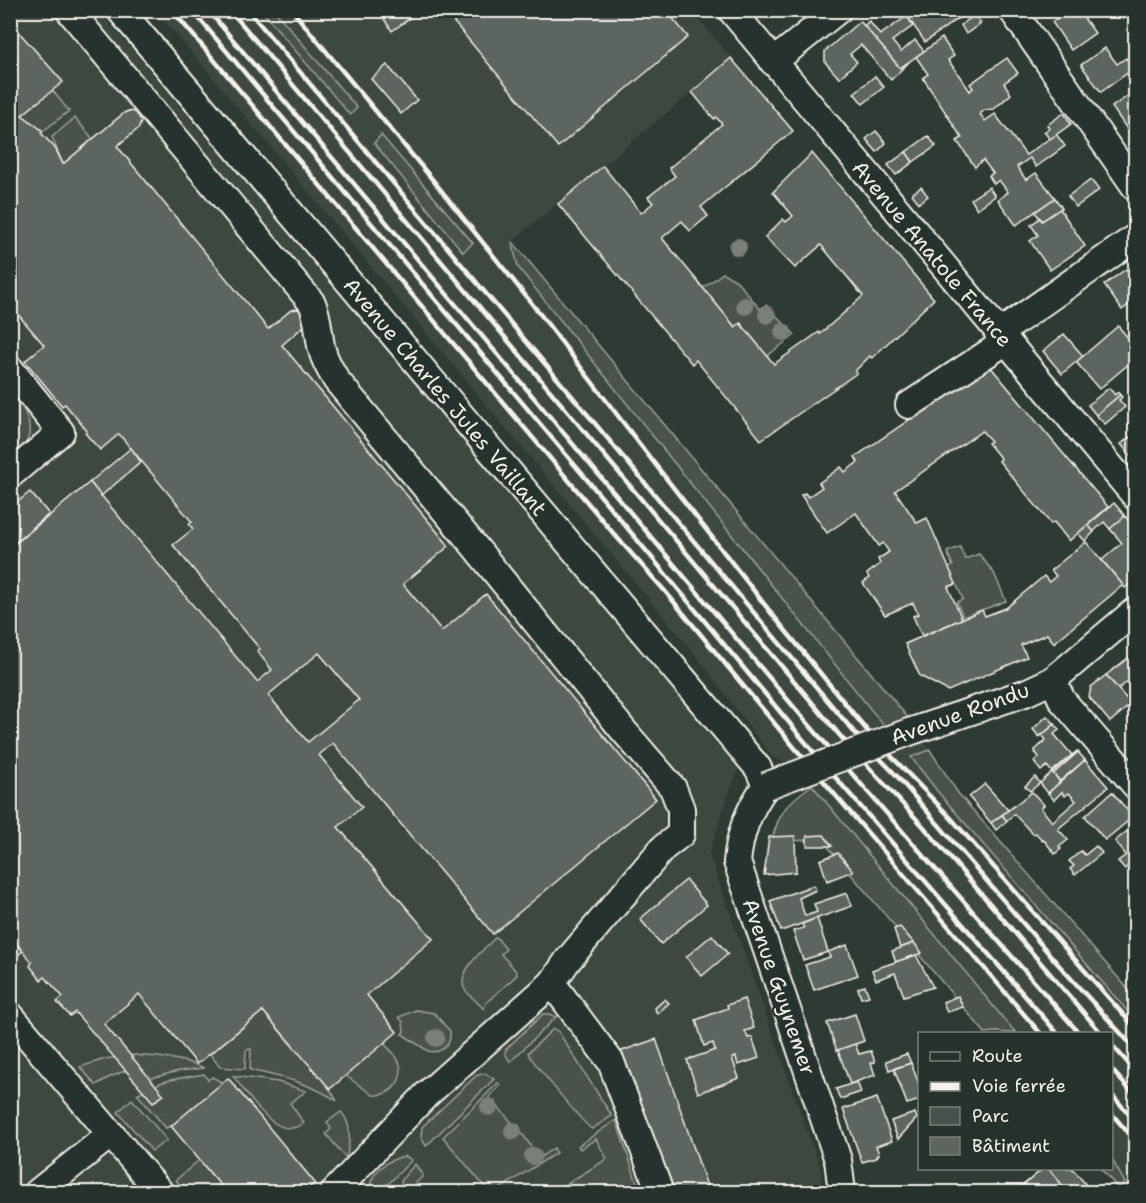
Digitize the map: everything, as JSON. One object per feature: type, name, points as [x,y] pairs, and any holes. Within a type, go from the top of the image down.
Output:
[{"type":"street","points":[[69,10],[312,303],[318,316],[326,363],[337,381],[674,788],[681,808],[681,834],[663,848],[568,960],[552,983],[426,1095],[344,1189]]},
{"type":"street","name":"Avenue Charles Jules Vaillant","points":[[120,10],[758,768],[766,786]]},
{"type":"street","name":"Avenue Anatole France","points":[[731,10],[1136,497]]},
{"type":"street","points":[[773,62],[838,10]]},
{"type":"street","points":[[1012,10],[1136,188]]},
{"type":"street","points":[[909,405],[1136,237]]},
{"type":"street","points":[[10,369],[61,432],[10,475]]},
{"type":"street","name":"Avenue Rondu","points":[[766,786],[909,732],[1025,693],[1053,680],[1136,610]]},
{"type":"street","points":[[1053,680],[1062,700],[1136,786]]},
{"type":"street","name":"Avenue Guynemer","points":[[766,786],[756,800],[740,836],[737,862],[838,1160],[842,1192]]},
{"type":"street","points":[[552,983],[611,1062],[660,1192]]},
{"type":"street","points":[[10,1015],[160,1192]]},
{"type":"street","points":[[38,1192],[111,1134]]},
{"type":"shaded area","points":[[10,11],[99,11],[740,764],[709,854],[822,1173],[820,1192],[11,1192]]},
{"type":"shaded area","points":[[157,11],[692,11],[731,58],[512,241],[904,710],[958,793],[1135,1000],[1135,1192],[1122,1192],[1102,1170],[1113,1170],[1113,1032],[996,1032],[1002,1018],[792,761],[781,761],[772,757],[699,659]]},
{"type":"green space","points":[[262,11],[275,11],[357,108],[350,115]]},
{"type":"green space","points":[[52,90],[69,111],[43,131],[22,115]]},
{"type":"green space","points":[[75,118],[93,139],[63,164],[52,137]]},
{"type":"green space","points":[[381,135],[473,243],[463,252],[374,143]]},
{"type":"green space","points":[[512,241],[909,719],[884,726],[518,267]]},
{"type":"green space","points":[[723,273],[737,281],[760,309],[766,305],[795,335],[767,356],[741,323],[735,327],[703,288]]},
{"type":"green space","points":[[11,395],[26,414],[29,433],[25,444],[11,457]]},
{"type":"green space","points":[[960,547],[965,559],[979,554],[994,573],[1006,601],[963,617],[957,602],[963,599],[949,568],[953,566],[947,552]]},
{"type":"green space","points":[[930,750],[958,793],[1135,997],[1135,1020],[938,792],[911,757]]},
{"type":"green space","points":[[812,785],[1015,1032],[984,1032],[822,840],[772,841],[777,822],[785,808]]},
{"type":"green space","points":[[496,937],[506,949],[501,954],[517,975],[486,1003],[484,1009],[464,988],[464,974],[479,953]]},
{"type":"green space","points":[[416,1010],[434,1013],[450,1031],[449,1040],[441,1050],[428,1051],[402,1034],[403,1022],[399,1017]]},
{"type":"green space","points":[[263,1011],[330,1089],[337,1101],[306,1085],[250,1070],[251,1049],[246,1050],[245,1069],[220,1067],[210,1054]]},
{"type":"green space","points":[[543,1014],[556,1017],[510,1062],[505,1053],[506,1049]]},
{"type":"green space","points":[[553,1029],[558,1031],[612,1116],[592,1129],[559,1093],[528,1053]]},
{"type":"green space","points":[[384,1043],[397,1058],[400,1065],[400,1078],[387,1093],[373,1095],[345,1075]]},
{"type":"green space","points":[[134,1055],[179,1060],[204,1068],[179,1071],[144,1080],[129,1069],[96,1085],[80,1067],[105,1059]]},
{"type":"green space","points":[[485,1073],[494,1079],[426,1146],[421,1137],[422,1127],[476,1076]]},
{"type":"green space","points":[[204,1074],[208,1080],[212,1077],[223,1083],[166,1128],[137,1094],[169,1080]]},
{"type":"green space","points":[[233,1076],[278,1082],[306,1091],[290,1103],[304,1123],[294,1128],[283,1127],[273,1122],[255,1105]]},
{"type":"green space","points":[[498,1083],[501,1085],[489,1097],[524,1136],[539,1158],[554,1148],[556,1153],[495,1192],[489,1192],[443,1137]]},
{"type":"green space","points":[[132,1099],[167,1140],[152,1151],[118,1112]]},
{"type":"green space","points":[[341,1112],[349,1128],[346,1158],[326,1134],[331,1129],[327,1122]]},
{"type":"green space","points":[[616,1120],[640,1192],[553,1192],[607,1159],[596,1139],[580,1149],[578,1146]]},
{"type":"green space","points":[[405,1156],[412,1160],[380,1192],[369,1192],[372,1178],[380,1168],[392,1160]]},
{"type":"green space","points":[[199,1160],[226,1192],[186,1192],[176,1180]]},
{"type":"green space","points":[[1113,1161],[1125,1183],[1118,1188],[1102,1170],[1113,1170]]},
{"type":"green space","points":[[415,1164],[423,1176],[411,1188],[415,1192],[397,1192],[402,1179]]},
{"type":"building","points":[[378,10],[421,10],[392,31]]},
{"type":"building","points":[[453,10],[666,10],[688,37],[558,147],[448,15]]},
{"type":"building","points":[[915,10],[968,11],[925,42],[907,16]]},
{"type":"building","points":[[1068,10],[1078,10],[1095,33],[1071,50],[1052,22]]},
{"type":"building","points":[[975,15],[981,23],[966,34],[961,25]]},
{"type":"building","points":[[907,16],[913,26],[892,41],[901,52],[915,40],[924,51],[900,68],[864,26],[869,21],[880,35]]},
{"type":"building","points":[[860,21],[900,68],[909,62],[891,80],[861,45],[850,54],[857,62],[839,78],[825,62],[825,51]]},
{"type":"building","points":[[10,22],[63,82],[22,115],[43,131],[41,133],[55,148],[63,164],[124,113],[136,112],[141,121],[139,128],[117,146],[268,329],[291,310],[298,309],[304,312],[306,323],[304,326],[282,345],[449,546],[403,584],[442,631],[486,594],[656,799],[493,934],[333,743],[319,755],[362,807],[338,827],[433,939],[367,995],[397,1032],[330,1089],[263,1011],[197,1064],[139,994],[104,1024],[164,1095],[153,1102],[75,1012],[70,1016],[57,1002],[63,997],[45,977],[41,980],[30,966],[32,962],[10,936],[10,548],[90,482],[257,682],[272,670],[257,651],[260,649],[173,545],[193,529],[189,524],[192,522],[119,434],[100,450],[65,404],[62,406],[25,361],[44,345],[10,305]],"holes":[[[319,653],[359,700],[308,742],[268,695]]]},
{"type":"building","points":[[942,38],[954,56],[948,60],[970,91],[973,88],[970,84],[1007,58],[1018,73],[1004,83],[1011,94],[994,109],[985,110],[980,114],[985,121],[995,114],[1026,155],[1056,134],[1065,146],[1036,167],[1030,158],[1017,167],[1026,180],[1036,173],[1055,198],[1016,225],[998,200],[1008,192],[999,180],[994,184],[989,176],[993,173],[983,160],[975,167],[957,141],[962,138],[923,78],[928,74],[916,57]]},
{"type":"building","points":[[1105,48],[1117,64],[1126,58],[1133,69],[1101,92],[1081,65]]},
{"type":"building","points":[[731,58],[793,131],[701,207],[708,216],[690,231],[682,221],[662,238],[735,327],[740,323],[774,364],[819,332],[820,334],[863,296],[821,245],[795,268],[765,237],[783,219],[786,222],[793,216],[773,192],[812,153],[934,299],[872,358],[870,356],[855,371],[857,373],[761,440],[696,360],[692,364],[558,204],[603,166],[641,213],[653,203],[648,197],[675,176],[669,168],[722,124],[716,117],[714,119],[692,92]]},
{"type":"building","points":[[387,65],[417,100],[401,114],[371,79]]},
{"type":"building","points":[[875,76],[884,87],[863,104],[854,93]]},
{"type":"building","points":[[1135,91],[1136,131],[1131,135],[1112,107]]},
{"type":"building","points":[[1064,113],[1071,124],[1050,139],[1044,132],[1050,128],[1047,125]]},
{"type":"building","points":[[876,131],[886,143],[877,152],[866,139]]},
{"type":"building","points":[[928,136],[936,146],[913,162],[906,152]]},
{"type":"building","points":[[906,152],[913,162],[896,175],[888,165]]},
{"type":"building","points":[[1091,180],[1099,190],[1076,207],[1068,196]]},
{"type":"building","points":[[921,187],[928,196],[919,203],[912,194]]},
{"type":"building","points":[[989,187],[995,196],[977,209],[971,199]]},
{"type":"building","points":[[1055,198],[1062,208],[1042,221],[1035,212]]},
{"type":"building","points":[[1060,209],[1085,246],[1050,270],[1030,241],[1038,235],[1031,225],[1040,218],[1042,221]]},
{"type":"building","points":[[1126,269],[1136,282],[1136,309],[1131,303],[1122,310],[1104,285]]},
{"type":"building","points":[[1118,326],[1136,347],[1136,358],[1099,389],[1076,362]]},
{"type":"building","points":[[1064,334],[1083,356],[1062,374],[1043,351]]},
{"type":"building","points":[[989,365],[1108,507],[1069,541],[1054,522],[1051,524],[999,461],[1001,459],[988,443],[991,441],[982,431],[895,491],[917,523],[927,518],[956,584],[948,587],[962,619],[922,636],[913,616],[918,614],[913,603],[885,615],[863,583],[869,578],[867,574],[880,564],[878,559],[889,552],[883,543],[879,546],[856,513],[827,533],[801,495],[805,493],[808,497],[822,487],[819,483],[841,467],[845,472],[858,462],[855,457]]},
{"type":"building","points":[[1109,388],[1115,395],[1118,392],[1120,395],[1096,415],[1088,405]]},
{"type":"building","points":[[1120,395],[1122,397],[1119,400],[1125,407],[1105,424],[1096,415]]},
{"type":"building","points":[[1136,432],[1136,462],[1121,444]]},
{"type":"building","points":[[131,448],[141,462],[101,496],[90,482]]},
{"type":"building","points":[[30,492],[49,514],[12,545],[10,508]]},
{"type":"building","points":[[1114,503],[1125,516],[1110,529],[1104,522],[1093,532],[1088,525]]},
{"type":"building","points":[[1125,516],[1136,529],[1136,579],[1125,588],[1102,560],[1122,543],[1110,529]]},
{"type":"building","points":[[1088,525],[1094,532],[1085,541],[1078,533]]},
{"type":"building","points":[[1086,542],[1123,585],[1054,643],[1047,634],[1021,645],[1027,657],[948,691],[920,676],[905,644],[982,610],[985,616],[1006,608],[1044,576],[1049,582],[1056,576],[1051,570]]},
{"type":"building","points":[[1136,652],[1136,675],[1118,689],[1106,675]]},
{"type":"building","points":[[1106,675],[1131,704],[1110,722],[1089,697],[1091,687]]},
{"type":"building","points":[[1047,716],[1055,724],[1039,737],[1033,729]]},
{"type":"building","points":[[1055,724],[1059,730],[1054,734],[1072,755],[1052,772],[1047,766],[1041,771],[1034,762],[1039,757],[1034,751],[1046,740],[1042,735]]},
{"type":"building","points":[[1078,752],[1053,774],[1052,772]]},
{"type":"building","points":[[1078,752],[1085,760],[1060,781],[1053,774]]},
{"type":"building","points":[[1085,760],[1108,787],[1058,829],[1068,840],[1059,847],[1061,849],[1055,854],[1044,840],[1036,833],[1033,834],[1014,814],[1007,821],[1002,815],[1032,792],[1044,805],[1041,808],[1052,822],[1076,801],[1069,793],[1065,796],[1062,792],[1054,800],[1048,793]]},
{"type":"building","points":[[1052,772],[1060,782],[1048,793],[1040,783]]},
{"type":"building","points":[[1035,777],[1040,783],[1030,791],[1025,786]]},
{"type":"building","points":[[985,784],[1008,810],[991,823],[969,797]]},
{"type":"building","points":[[1112,792],[1133,817],[1105,840],[1085,816]]},
{"type":"building","points":[[1002,815],[1007,821],[996,830],[991,823]]},
{"type":"building","points":[[1136,824],[1136,866],[1132,868],[1129,865],[1125,869],[1118,861],[1126,855],[1115,841]]},
{"type":"building","points":[[824,835],[832,846],[807,846],[807,836]]},
{"type":"building","points":[[795,836],[796,872],[764,875],[769,837]]},
{"type":"building","points":[[1096,846],[1102,853],[1075,875],[1070,869],[1074,866],[1069,861],[1081,851],[1085,855]]},
{"type":"building","points":[[838,853],[853,871],[827,881],[820,860]]},
{"type":"building","points":[[686,880],[707,905],[661,944],[640,919]]},
{"type":"building","points":[[814,885],[816,890],[799,898],[805,916],[817,912],[814,904],[847,893],[852,906],[781,931],[770,901]]},
{"type":"building","points":[[817,918],[828,952],[803,960],[793,931],[804,928],[802,924]]},
{"type":"building","points":[[900,927],[914,943],[900,948],[894,929]]},
{"type":"building","points":[[712,935],[728,954],[702,976],[686,957]]},
{"type":"building","points":[[15,942],[23,951],[10,961],[10,946]]},
{"type":"building","points":[[914,943],[922,953],[896,962],[892,951]]},
{"type":"building","points":[[847,945],[858,975],[814,990],[805,965],[830,957],[828,952]]},
{"type":"building","points":[[916,955],[933,987],[904,996],[895,973],[876,980],[872,970]]},
{"type":"building","points":[[865,986],[869,996],[861,998],[858,988]]},
{"type":"building","points":[[958,996],[963,1007],[947,1012],[943,1002]]},
{"type":"building","points":[[665,999],[669,1003],[657,1014],[655,1008]]},
{"type":"building","points":[[744,999],[754,1028],[745,1031],[748,1038],[752,1037],[759,1058],[738,1065],[736,1057],[732,1058],[739,1078],[698,1093],[687,1060],[715,1050],[713,1043],[704,1046],[696,1020],[728,1008],[727,1005]]},
{"type":"building","points":[[855,1014],[864,1041],[837,1051],[827,1023]]},
{"type":"building","points":[[656,1039],[709,1192],[673,1192],[647,1119],[643,1120],[619,1052]]},
{"type":"building","points":[[855,1044],[859,1054],[871,1051],[875,1062],[871,1063],[875,1075],[850,1084],[838,1050]]},
{"type":"building","points":[[907,1054],[911,1063],[889,1070],[886,1061]]},
{"type":"building","points":[[911,1063],[918,1082],[918,1101],[907,1104],[894,1069]]},
{"type":"building","points":[[228,1078],[315,1183],[304,1192],[226,1192],[171,1126]]},
{"type":"building","points":[[857,1082],[861,1092],[840,1099],[836,1089]]},
{"type":"building","points":[[877,1098],[892,1141],[876,1146],[879,1154],[876,1158],[862,1162],[843,1109]]},
{"type":"building","points":[[915,1113],[917,1118],[898,1139],[891,1121]]},
{"type":"building","points":[[1042,1170],[1050,1170],[1068,1192],[1015,1192]]},
{"type":"building","points":[[1042,1170],[1050,1170],[1068,1192],[1015,1192]]},
{"type":"building","points":[[1050,1170],[1074,1170],[1092,1192],[1068,1192]]},
{"type":"railway","points":[[172,10],[614,534],[664,590],[794,747],[1039,1032]]},
{"type":"railway","points":[[192,10],[816,755],[1056,1032]]},
{"type":"railway","points":[[208,10],[804,719],[1078,1032]]},
{"type":"railway","points":[[230,10],[842,738],[923,826],[1100,1032]]},
{"type":"railway","points":[[248,10],[854,732],[896,775],[1057,963],[1136,1050]]},
{"type":"railway","points":[[292,10],[537,310],[772,614],[870,734],[950,817],[1136,1029]]},
{"type":"railway","points":[[1113,1046],[1136,1072]]},
{"type":"railway","points":[[1113,1071],[1136,1097]]},
{"type":"railway","points":[[1113,1096],[1136,1122]]},
{"type":"railway","points":[[1113,1115],[1136,1142]]}]
